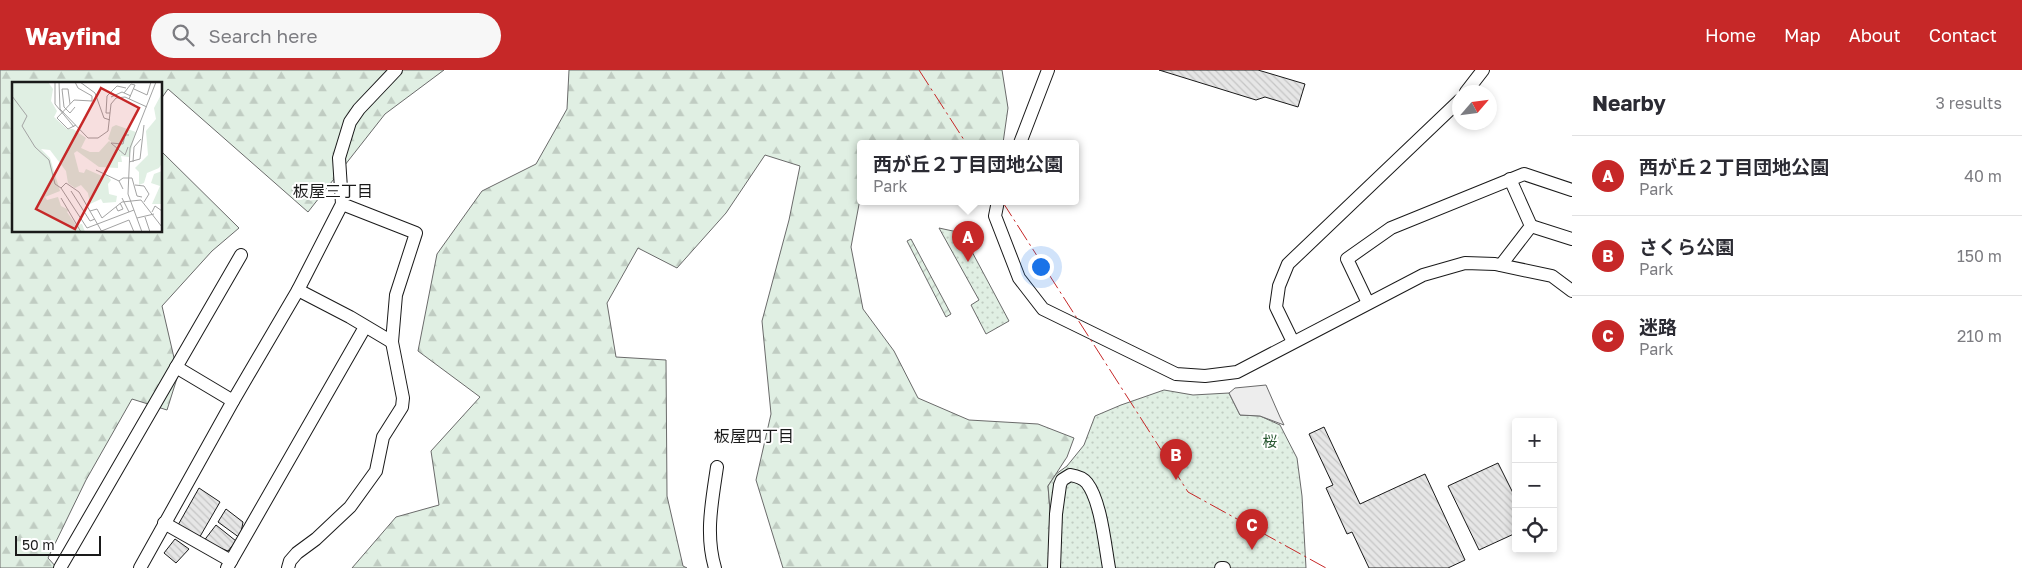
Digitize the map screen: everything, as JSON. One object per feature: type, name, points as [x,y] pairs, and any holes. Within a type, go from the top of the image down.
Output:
[{"type":"street","points":[[140,568],[233,401],[298,290],[342,204],[339,158],[350,122],[359,109],[396,70]]},
{"type":"street","points":[[1021,140],[1048,70]]},
{"type":"street","points":[[1471,85],[1483,70]]},
{"type":"street","points":[[1293,342],[1276,307],[1279,286],[1288,264],[1452,108]]},
{"type":"street","points":[[1368,303],[1347,259],[1391,228],[1524,174],[1572,190]]},
{"type":"street","points":[[1510,179],[1531,226],[1572,239]]},
{"type":"street","points":[[288,568],[290,561],[297,553],[316,539],[350,507],[376,471],[383,437],[402,407],[403,398],[392,342],[396,296],[416,233],[342,204]]},
{"type":"street","points":[[997,205],[995,216],[1019,278],[1043,309],[1176,374],[1205,376],[1237,372],[1423,275],[1465,263],[1501,265],[1552,276],[1572,291]]},
{"type":"street","points":[[1501,265],[1531,226]]},
{"type":"street","points":[[60,568],[241,255]]},
{"type":"street","points":[[298,290],[350,317],[392,342]]},
{"type":"street","points":[[164,523],[229,564],[365,327]]},
{"type":"street","points":[[176,367],[233,401]]},
{"type":"street","points":[[715,568],[711,553],[710,516],[718,467]]},
{"type":"street","points":[[1054,568],[1056,514],[1060,485],[1062,480],[1070,475],[1079,476],[1090,488],[1101,524],[1109,568]]},
{"type":"green space","points":[[0,70],[444,70],[385,114],[308,212],[168,89],[162,98],[162,82],[12,82],[12,232],[162,232],[162,152],[239,228],[212,251],[162,306],[178,375],[167,410],[132,399],[86,480],[48,558],[57,568],[0,568]]},
{"type":"green space","points":[[569,70],[1002,70],[1008,108],[1003,140],[857,140],[857,205],[859,205],[851,247],[863,309],[894,351],[918,398],[969,420],[1038,424],[1074,438],[1067,457],[1048,486],[1053,546],[1052,568],[783,568],[756,480],[771,414],[762,321],[789,220],[800,166],[765,155],[726,213],[677,268],[638,248],[607,303],[616,357],[666,360],[667,496],[683,566],[687,568],[352,568],[396,517],[439,505],[431,451],[480,397],[418,351],[437,254],[482,191],[536,164],[567,109]]},
{"type":"green space","points":[[939,228],[962,233],[1009,321],[986,334],[971,305],[979,300]]},
{"type":"green space","points":[[911,239],[951,314],[946,317],[907,241]]},
{"type":"green space","name":"桜","points":[[1164,390],[1193,395],[1229,393],[1240,415],[1260,416],[1280,425],[1297,458],[1302,496],[1306,568],[1052,568],[1053,546],[1048,486],[1056,474],[1067,466],[1084,445],[1095,416]]},
{"type":"shaded area","points":[[1266,385],[1284,425],[1260,416],[1240,415],[1229,393],[1235,388]]},
{"type":"building","points":[[1159,70],[1258,70],[1305,84],[1298,107],[1265,97],[1256,100]]},
{"type":"building","points":[[1324,427],[1360,504],[1425,474],[1465,560],[1448,568],[1369,568],[1352,532],[1347,534],[1326,488],[1333,485],[1309,434]]},
{"type":"building","points":[[1498,463],[1512,491],[1512,535],[1479,550],[1448,486]]},
{"type":"building","points":[[199,488],[220,502],[198,540],[178,525]]},
{"type":"building","points":[[226,509],[243,522],[240,538],[218,522]]},
{"type":"building","points":[[216,525],[236,541],[228,551],[203,542]]},
{"type":"building","points":[[175,539],[189,549],[176,563],[164,553]]},
{"type":"power","points":[[919,70],[964,140]]},
{"type":"power","points":[[1005,205],[1188,492],[1326,568]]},
{"type":"place","name":"西が丘２丁目団地公園","points":[[968,262]]},
{"type":"place","name":"さくら公園","points":[[1176,480]]},
{"type":"place","name":"迷路","points":[[1252,550]]},
{"type":"district","name":"板屋三丁目","points":[[333,191]]},
{"type":"district","name":"板屋四丁目","points":[[754,436]]}]
